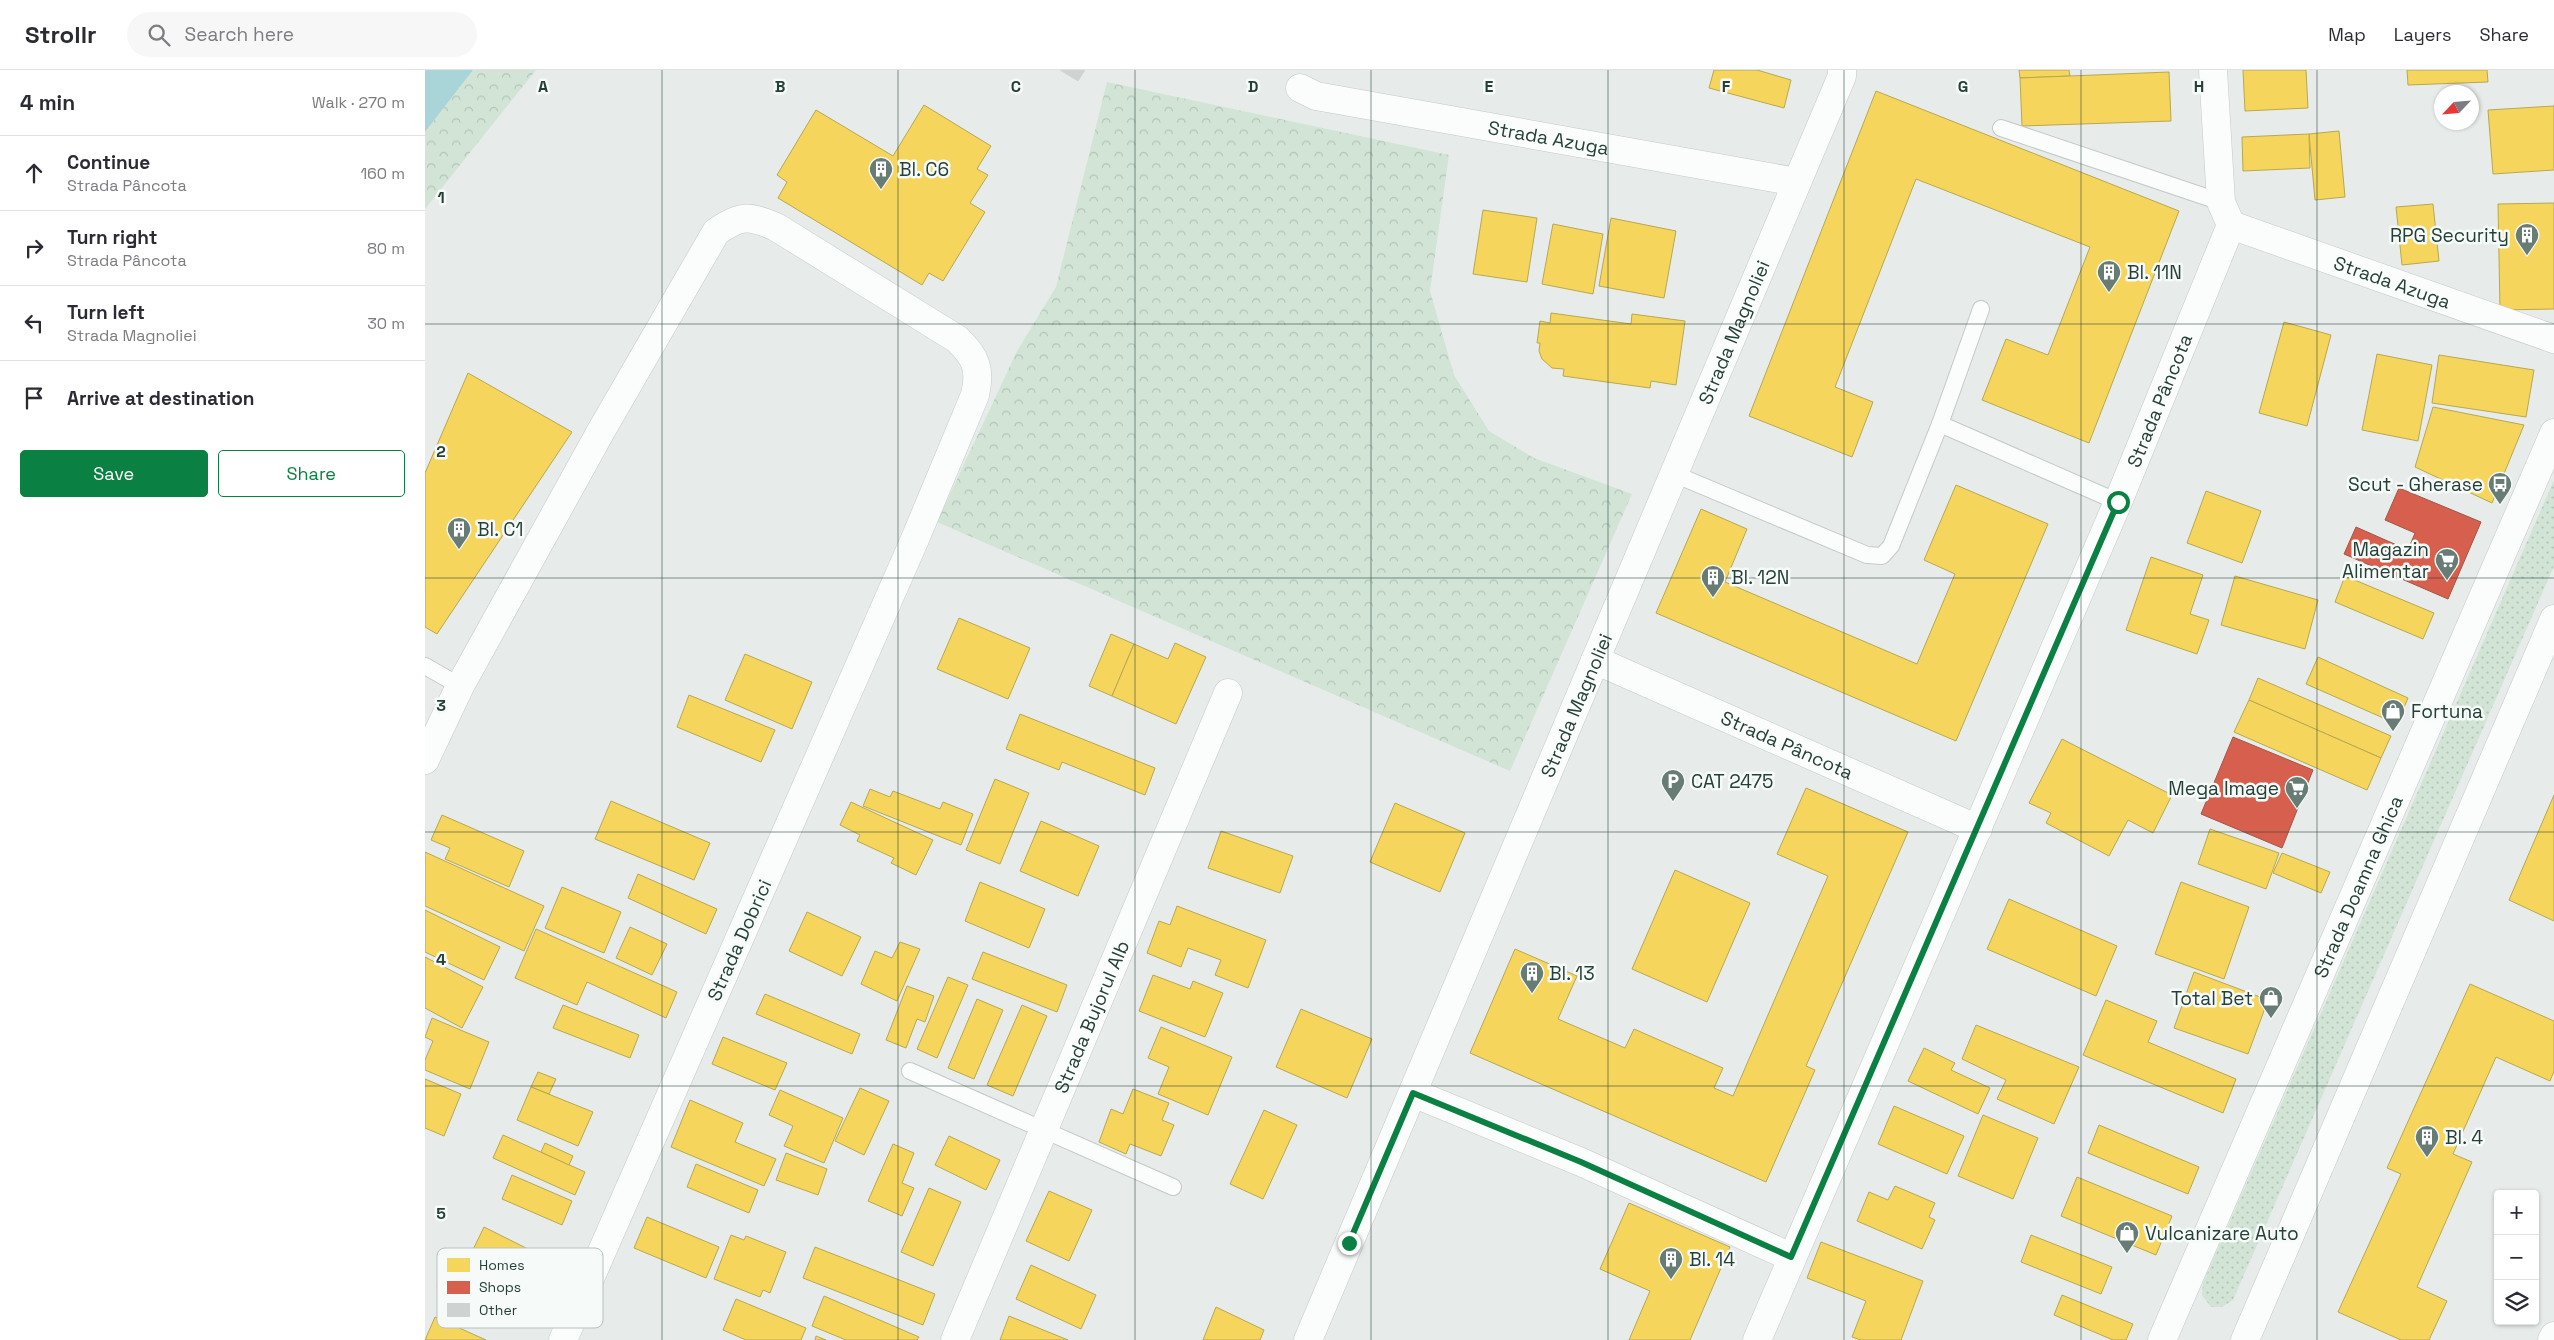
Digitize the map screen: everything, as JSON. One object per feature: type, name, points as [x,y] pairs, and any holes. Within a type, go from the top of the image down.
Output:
[{"type":"street","name":"Strada Magnoliei","points":[[1309,1340],[1842,76],[1842,70]]},
{"type":"street","name":"Strada Pâncota","points":[[1757,1340],[1791,1257],[2118,502],[2226,213],[2213,70]]},
{"type":"street","name":"Strada Azuga","points":[[1300,88],[1316,96],[1797,182]]},
{"type":"street","name":"Strada Azuga","points":[[2226,213],[2554,339]]},
{"type":"street","name":"Strada Dobrici","points":[[425,760],[460,686],[601,432],[716,232],[730,222],[746,217],[758,219],[776,227],[957,339],[975,361],[979,379],[975,395],[915,539],[603,1249]]},
{"type":"street","name":"Strada Doamna Ghica","points":[[2162,1340],[2554,433]]},
{"type":"street","points":[[2245,1340],[2554,619]]},
{"type":"street","name":"Strada Pâncota","points":[[1595,660],[1978,829]]},
{"type":"street","name":"Strada Bujorul Alb","points":[[955,1340],[1228,693]]},
{"type":"street","points":[[1413,1093],[1581,1162],[1791,1257]]},
{"type":"street","name":"Strada Dobrici","points":[[563,1340],[568,1328]]},
{"type":"street","points":[[2552,1340],[2554,1336]]},
{"type":"lane","points":[[2001,128],[2226,213]]},
{"type":"lane","points":[[1674,474],[1867,556],[1882,556],[1891,546],[1940,424],[1981,309]]},
{"type":"lane","points":[[1940,424],[2118,502]]},
{"type":"lane","points":[[425,666],[460,686]]},
{"type":"lane","points":[[910,1071],[1173,1187]]},
{"type":"green space","points":[[473,70],[536,70],[425,209],[425,132]]},
{"type":"green space","points":[[1107,82],[1449,155],[1430,291],[1454,375],[1489,431],[1534,458],[1632,494],[1510,771],[937,522],[1017,351],[1056,287]]},
{"type":"green space","points":[[2554,480],[2554,566],[2233,1300],[2222,1307],[2211,1307],[2202,1295],[2203,1283]]},
{"type":"water","points":[[425,70],[473,70],[425,132]]},
{"type":"building: Homes","points":[[1714,70],[1757,70],[1791,80],[1784,108],[1709,88]]},
{"type":"building: Homes","points":[[2019,70],[2069,70],[2070,76],[2020,78]]},
{"type":"building: Homes","points":[[2243,70],[2306,70],[2308,108],[2245,111]]},
{"type":"building: Homes","points":[[2407,70],[2487,70],[2488,82],[2408,85]]},
{"type":"building: Homes","points":[[2169,72],[2171,121],[2022,126],[2020,78]]},
{"type":"building: Homes","name":"Bl. 11N","points":[[1876,91],[2179,211],[2089,443],[1982,400],[2006,339],[2048,355],[2090,247],[1916,179],[1835,387],[1873,402],[1852,457],[1749,416]]},
{"type":"building: Homes","name":"Bl. C6","points":[[924,105],[991,146],[977,169],[988,175],[970,203],[985,212],[943,281],[929,273],[922,285],[778,198],[787,182],[777,175],[816,110],[893,156]]},
{"type":"building: Homes","points":[[2554,106],[2554,170],[2493,174],[2488,110]]},
{"type":"building: Homes","points":[[2339,131],[2345,197],[2315,200],[2309,134]]},
{"type":"building: Homes","points":[[2309,134],[2310,168],[2243,171],[2242,137]]},
{"type":"building: Homes","name":"RPG Security","points":[[2554,203],[2554,309],[2500,310],[2498,204]]},
{"type":"building: Homes","points":[[2433,204],[2439,261],[2402,265],[2396,207]]},
{"type":"building: Homes","points":[[1483,210],[1537,218],[1527,282],[1473,274]]},
{"type":"building: Homes","points":[[1611,218],[1676,231],[1664,298],[1599,286]]},
{"type":"building: Homes","points":[[1553,224],[1603,234],[1593,294],[1542,284]]},
{"type":"building: Homes","points":[[1551,313],[1631,324],[1632,314],[1685,321],[1676,385],[1651,381],[1650,388],[1563,376],[1564,369],[1552,368],[1542,359],[1539,351],[1540,343],[1537,343],[1540,321],[1550,323]]},
{"type":"building: Homes","points":[[2284,322],[2331,335],[2307,426],[2259,413]]},
{"type":"building: Homes","points":[[2377,354],[2432,365],[2418,441],[2362,430]]},
{"type":"building: Homes","points":[[2439,355],[2534,370],[2526,417],[2432,403]]},
{"type":"building: Homes","name":"Bl. C1","points":[[468,373],[572,432],[437,634],[425,627],[425,473]]},
{"type":"building: Homes","points":[[2433,407],[2524,425],[2492,503],[2415,467]]},
{"type":"building: Homes","name":"Bl. 12N","points":[[1956,485],[2048,524],[1956,741],[1656,613],[1701,509],[1747,529],[1725,582],[1917,664],[1955,574],[1924,560]]},
{"type":"building: Homes","points":[[2206,491],[2261,511],[2242,563],[2187,543]]},
{"type":"building: Homes","points":[[2151,557],[2203,575],[2190,614],[2209,620],[2197,654],[2126,630]]},
{"type":"building: Homes","points":[[2235,576],[2318,600],[2305,649],[2221,625]]},
{"type":"building: Homes","points":[[2345,576],[2434,613],[2423,639],[2335,602]]},
{"type":"building: Homes","points":[[959,618],[1030,648],[1008,699],[937,669]]},
{"type":"building: Homes","points":[[1111,634],[1134,644],[1112,696],[1089,686]]},
{"type":"building: Homes","points":[[1175,643],[1206,657],[1176,724],[1112,696],[1134,644],[1168,659]]},
{"type":"building: Homes","points":[[745,654],[812,682],[792,729],[725,700]]},
{"type":"building: Homes","points":[[2318,657],[2408,698],[2397,724],[2306,684]]},
{"type":"building: Homes","points":[[2258,678],[2391,736],[2381,758],[2249,700]]},
{"type":"building: Homes","points":[[689,695],[775,730],[761,762],[677,727]]},
{"type":"building: Homes","points":[[2249,700],[2381,758],[2367,790],[2234,732]]},
{"type":"building: Homes","points":[[1020,714],[1155,768],[1145,795],[1062,762],[1059,770],[1006,749]]},
{"type":"building: Homes","points":[[2062,739],[2172,795],[2153,833],[2128,820],[2109,856],[2046,823],[2051,813],[2029,803]]},
{"type":"building: Homes","points":[[995,779],[1029,793],[1000,864],[966,850]]},
{"type":"building: Homes","name":"Bl. 13","points":[[1806,788],[1908,832],[1806,1066],[1815,1070],[1766,1182],[1470,1053],[1515,949],[1577,976],[1558,1019],[1625,1048],[1634,1029],[1723,1068],[1714,1088],[1733,1096],[1828,876],[1777,854]]},
{"type":"building: Homes","points":[[870,789],[890,797],[893,791],[940,809],[943,802],[973,814],[961,845],[863,806]]},
{"type":"building: Homes","points":[[2554,795],[2554,921],[2509,900]]},
{"type":"building: Homes","points":[[611,801],[710,843],[694,880],[595,839]]},
{"type":"building: Homes","points":[[851,802],[933,840],[916,875],[891,863],[894,858],[857,841],[860,835],[840,825]]},
{"type":"building: Homes","points":[[1395,803],[1465,833],[1440,892],[1370,862]]},
{"type":"building: Homes","points":[[442,815],[524,851],[509,887],[445,859],[450,848],[431,840]]},
{"type":"building: Homes","points":[[1041,821],[1099,846],[1078,896],[1020,871]]},
{"type":"building: Homes","points":[[2210,829],[2279,853],[2266,889],[2198,864]]},
{"type":"building: Homes","points":[[1221,831],[1293,856],[1280,893],[1208,868]]},
{"type":"building: Homes","points":[[425,852],[544,906],[524,951],[425,906]]},
{"type":"building: Homes","points":[[2282,853],[2330,872],[2321,893],[2273,873]]},
{"type":"building: Homes","points":[[1675,870],[1750,903],[1707,1002],[1632,969]]},
{"type":"building: Homes","points":[[638,874],[717,909],[706,934],[628,898]]},
{"type":"building: Homes","points":[[980,882],[1045,909],[1029,948],[965,921]]},
{"type":"building: Homes","points":[[2181,882],[2249,907],[2224,979],[2155,954]]},
{"type":"building: Homes","points":[[562,887],[621,912],[604,953],[545,928]]},
{"type":"building: Homes","points":[[2009,899],[2117,946],[2096,996],[1987,949]]},
{"type":"building: Homes","points":[[1177,906],[1266,940],[1248,988],[1215,975],[1221,960],[1188,948],[1181,967],[1147,953],[1159,921],[1170,925]]},
{"type":"building: Homes","points":[[425,910],[500,947],[484,980],[425,952]]},
{"type":"building: Homes","points":[[807,912],[861,937],[842,976],[789,951]]},
{"type":"building: Homes","points":[[630,927],[667,944],[652,975],[616,958]]},
{"type":"building: Homes","points":[[536,929],[677,992],[666,1018],[587,982],[577,1005],[515,978]]},
{"type":"building: Homes","points":[[900,942],[920,949],[897,1001],[861,984],[875,951],[892,958]]},
{"type":"building: Homes","points":[[983,952],[1067,985],[1057,1012],[972,979]]},
{"type":"building: Homes","points":[[425,957],[483,987],[462,1028],[425,1008]]},
{"type":"building: Homes","points":[[2194,972],[2268,1000],[2248,1054],[2174,1028]]},
{"type":"building: Homes","points":[[1153,975],[1190,989],[1193,981],[1223,993],[1205,1037],[1139,1011]]},
{"type":"building: Homes","points":[[948,977],[968,985],[937,1058],[917,1049]]},
{"type":"building: Homes","name":"Bl. 4","points":[[2470,984],[2554,1021],[2554,1071],[2550,1081],[2496,1057],[2453,1154],[2472,1162],[2417,1287],[2447,1301],[2429,1340],[2401,1340],[2338,1312],[2401,1174],[2387,1168]]},
{"type":"building: Homes","points":[[907,986],[934,996],[925,1022],[917,1019],[906,1048],[886,1040]]},
{"type":"building: Homes","points":[[765,994],[860,1034],[852,1054],[756,1014]]},
{"type":"building: Homes","points":[[977,999],[1003,1010],[974,1079],[948,1068]]},
{"type":"building: Homes","points":[[2106,1000],[2157,1021],[2148,1042],[2236,1079],[2223,1113],[2083,1055]]},
{"type":"building: Homes","points":[[563,1005],[639,1035],[630,1058],[553,1028]]},
{"type":"building: Homes","points":[[1022,1005],[1047,1016],[1013,1096],[987,1085]]},
{"type":"building: Homes","points":[[1301,1009],[1372,1039],[1347,1098],[1276,1067]]},
{"type":"building: Homes","points":[[432,1018],[489,1042],[470,1089],[425,1070],[425,1060],[433,1041],[425,1037]]},
{"type":"building: Homes","points":[[1976,1025],[2079,1067],[2054,1124],[1997,1099],[2006,1080],[1962,1059]]},
{"type":"building: Homes","points":[[1161,1027],[1232,1057],[1208,1115],[1158,1094],[1169,1067],[1148,1058]]},
{"type":"building: Homes","points":[[723,1037],[787,1063],[775,1090],[712,1064]]},
{"type":"building: Homes","points":[[1924,1048],[1955,1063],[1951,1070],[1990,1088],[1978,1114],[1908,1081]]},
{"type":"building: Homes","points":[[538,1072],[556,1079],[549,1094],[531,1087]]},
{"type":"building: Homes","points":[[425,1079],[461,1094],[444,1136],[425,1128]]},
{"type":"building: Homes","points":[[531,1087],[593,1112],[578,1146],[517,1120]]},
{"type":"building: Homes","points":[[860,1088],[889,1101],[864,1155],[835,1141]]},
{"type":"building: Homes","points":[[1133,1089],[1169,1103],[1162,1120],[1174,1125],[1161,1156],[1130,1144],[1126,1154],[1099,1142],[1111,1109],[1123,1114]]},
{"type":"building: Homes","points":[[780,1090],[843,1118],[824,1163],[784,1146],[793,1126],[769,1115]]},
{"type":"building: Homes","points":[[690,1100],[743,1123],[735,1142],[776,1159],[764,1186],[671,1147]]},
{"type":"building: Homes","points":[[1894,1106],[1964,1136],[1947,1174],[1878,1144]]},
{"type":"building: Homes","points":[[1264,1110],[1297,1125],[1263,1199],[1230,1184]]},
{"type":"building: Homes","points":[[1983,1115],[2038,1138],[2013,1199],[1958,1176]]},
{"type":"building: Homes","points":[[2099,1125],[2199,1167],[2188,1194],[2088,1153]]},
{"type":"building: Homes","points":[[503,1135],[585,1172],[575,1195],[493,1158]]},
{"type":"building: Homes","points":[[949,1136],[1000,1160],[986,1190],[935,1165]]},
{"type":"building: Homes","points":[[545,1143],[573,1156],[569,1165],[541,1152]]},
{"type":"building: Homes","points":[[893,1144],[914,1153],[902,1183],[914,1188],[902,1216],[868,1201]]},
{"type":"building: Homes","points":[[786,1153],[827,1169],[818,1195],[776,1180]]},
{"type":"building: Homes","points":[[696,1164],[758,1190],[749,1213],[687,1187]]},
{"type":"building: Homes","points":[[512,1175],[572,1201],[562,1225],[502,1199]]},
{"type":"building: Homes","points":[[2077,1177],[2172,1216],[2156,1255],[2061,1216]]},
{"type":"building: Homes","points":[[1895,1186],[1935,1203],[1929,1217],[1935,1220],[1922,1249],[1857,1221],[1869,1192],[1888,1200]]},
{"type":"building: Homes","points":[[929,1188],[961,1202],[933,1266],[901,1252]]},
{"type":"building: Homes","points":[[1049,1191],[1092,1210],[1069,1261],[1026,1241]]},
{"type":"building: Homes","name":"Bl. 14","points":[[1629,1203],[1730,1247],[1690,1340],[1629,1340],[1650,1291],[1600,1269]]},
{"type":"building: Homes","points":[[647,1217],[719,1247],[706,1278],[634,1248]]},
{"type":"building: Homes","points":[[484,1227],[526,1248],[474,1248]]},
{"type":"building: Homes","points":[[731,1235],[744,1240],[746,1236],[786,1252],[770,1293],[763,1290],[760,1297],[714,1279]]},
{"type":"building: Homes","points":[[2031,1235],[2112,1267],[2101,1294],[2021,1262]]},
{"type":"building: Homes","points":[[1821,1242],[1923,1281],[1901,1340],[1861,1340],[1852,1337],[1866,1301],[1807,1278]]},
{"type":"building: Homes","points":[[815,1247],[935,1294],[923,1325],[803,1278]]},
{"type":"building: Homes","points":[[1031,1265],[1096,1295],[1081,1329],[1016,1299]]},
{"type":"building: Homes","points":[[2062,1295],[2133,1324],[2126,1340],[2113,1340],[2054,1315]]},
{"type":"building: Homes","points":[[824,1296],[919,1337],[917,1340],[846,1340],[812,1326]]},
{"type":"building: Homes","points":[[736,1299],[806,1328],[801,1340],[746,1340],[723,1330]]},
{"type":"building: Homes","points":[[1216,1307],[1264,1330],[1260,1340],[1203,1340]]},
{"type":"building: Homes","points":[[1009,1316],[1068,1340],[1000,1340]]},
{"type":"building: Homes","points":[[435,1317],[437,1318],[437,1328],[459,1328],[486,1340],[425,1340]]},
{"type":"building: Homes","points":[[816,1336],[826,1340],[815,1340]]},
{"type":"building: Shops","points":[[2399,488],[2481,522],[2448,599],[2344,554],[2356,527],[2408,550],[2415,533],[2385,520]]},
{"type":"building: Shops","points":[[2233,737],[2313,770],[2282,848],[2201,814]]},
{"type":"building: Other","points":[[1060,70],[1085,70],[1078,81]]},
{"type":"place","name":"Bl. C6","points":[[881,190]]},
{"type":"place","name":"RPG Security","points":[[2527,256]]},
{"type":"place","name":"Bl. 11N","points":[[2109,293]]},
{"type":"place","name":"Scut - Gherase","points":[[2500,505]]},
{"type":"place","name":"Bl. C1","points":[[459,550]]},
{"type":"place","name":"Magazin Alimentar","points":[[2447,581]]},
{"type":"place","name":"Bl. 12N","points":[[1713,598]]},
{"type":"place","name":"Fortuna","points":[[2393,732]]},
{"type":"place","name":"CAT 2475","points":[[1673,802]]},
{"type":"place","name":"Mega Image","points":[[2297,809]]},
{"type":"place","name":"Bl. 13","points":[[1532,994]]},
{"type":"place","name":"Total Bet","points":[[2271,1019]]},
{"type":"place","name":"Bl. 4","points":[[2427,1158]]},
{"type":"place","name":"Vulcanizare Auto","points":[[2127,1254]]},
{"type":"place","name":"Bl. 14","points":[[1671,1280]]},
{"type":"route","points":[[1349,1243],[1413,1093],[1581,1162],[1791,1257],[2118,502]]}]
